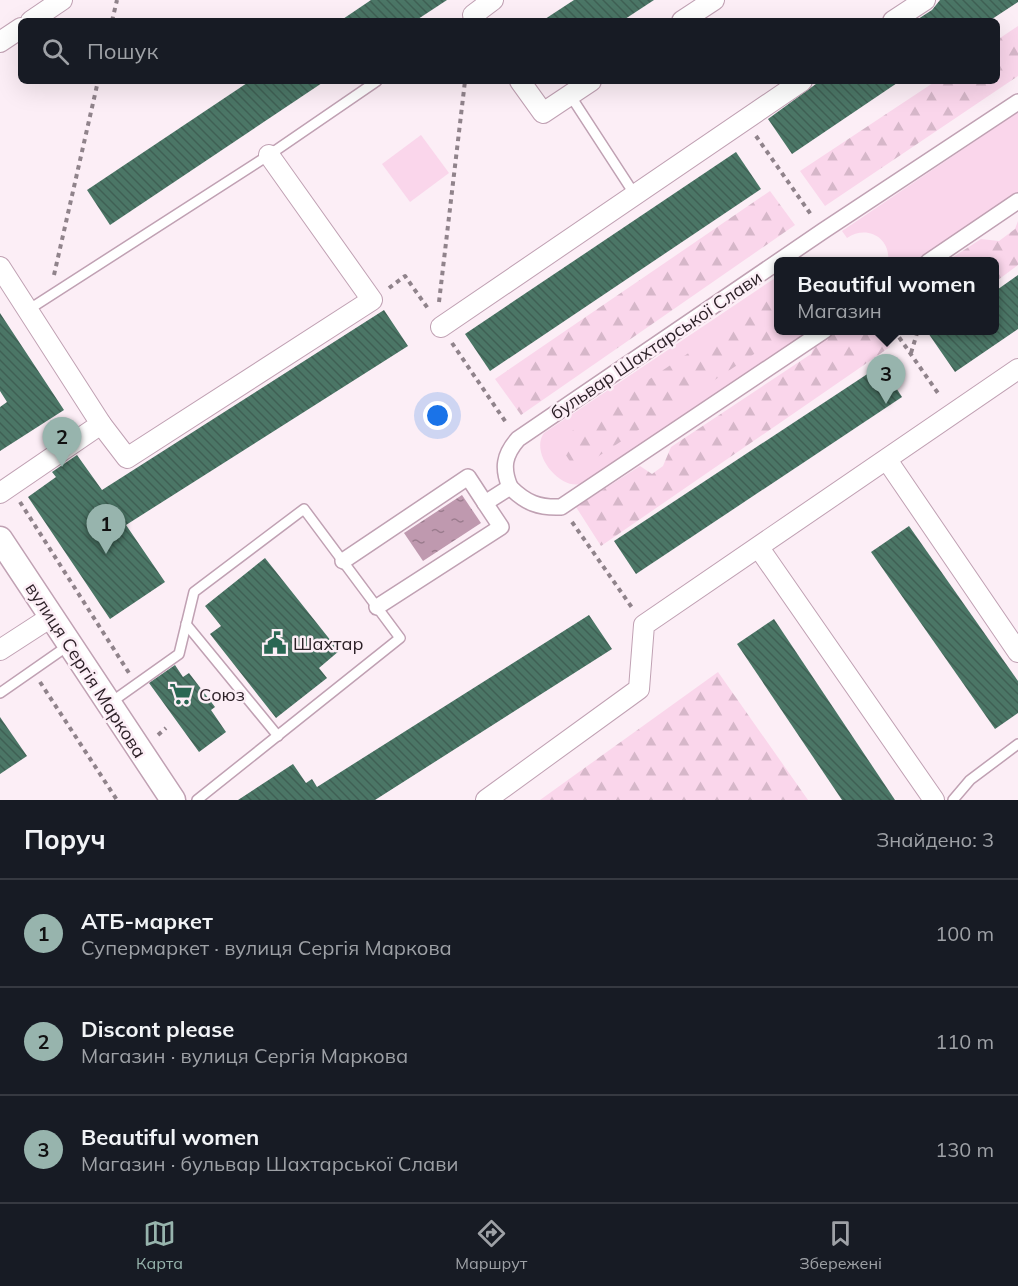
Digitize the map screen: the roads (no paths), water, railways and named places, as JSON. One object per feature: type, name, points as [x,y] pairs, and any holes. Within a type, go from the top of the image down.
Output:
[{"type":"street","points":[[35,18],[62,0]]},
{"type":"street","points":[[472,18],[493,0]]},
{"type":"street","points":[[687,18],[714,0]]},
{"type":"street","points":[[898,18],[925,0]]},
{"type":"street","points":[[0,42],[18,30]]},
{"type":"street","points":[[522,84],[543,113],[586,84]]},
{"type":"street","points":[[439,318],[635,195],[797,84]]},
{"type":"street","name":"бульвар Шахтарської Слави","points":[[785,257],[1018,102]]},
{"type":"street","points":[[0,267],[101,424],[127,458],[372,300],[269,155]]},
{"type":"street","points":[[934,257],[1018,201]]},
{"type":"street","name":"бульвар Шахтарської Слави","points":[[510,487],[505,476],[505,462],[509,450],[518,439],[774,264]]},
{"type":"street","points":[[485,503],[510,487],[521,499],[534,505],[561,507],[818,335]]},
{"type":"street","points":[[486,800],[639,688],[644,625],[1017,371]]},
{"type":"street","points":[[5,490],[101,424]]},
{"type":"street","points":[[887,460],[1018,652]]},
{"type":"street","points":[[343,561],[468,477],[501,527],[377,607]]},
{"type":"street","name":"вулиця Сергія Маркова","points":[[0,539],[172,800]]},
{"type":"street","points":[[759,548],[934,800]]},
{"type":"street","points":[[0,650],[51,617]]},
{"type":"lane","points":[[28,310],[269,155],[373,84]]},
{"type":"lane","points":[[570,95],[635,195]]},
{"type":"lane","points":[[108,704],[179,654],[194,592],[304,509],[400,638],[197,800]]},
{"type":"lane","points":[[186,624],[278,736]]},
{"type":"lane","points":[[0,693],[69,645]]},
{"type":"lane","points":[[953,800],[970,780],[1018,744]]},
{"type":"water","points":[[462,495],[481,523],[423,561],[404,533]]},
{"type":"place","name":"Beautiful women","points":[[886,404]]},
{"type":"place","name":"Discont please","points":[[62,467]]},
{"type":"place","name":"АТБ-маркет","points":[[106,554]]},
{"type":"place","name":"Шахтар","points":[[275,643]]},
{"type":"place","name":"Союз","points":[[181,694]]}]
